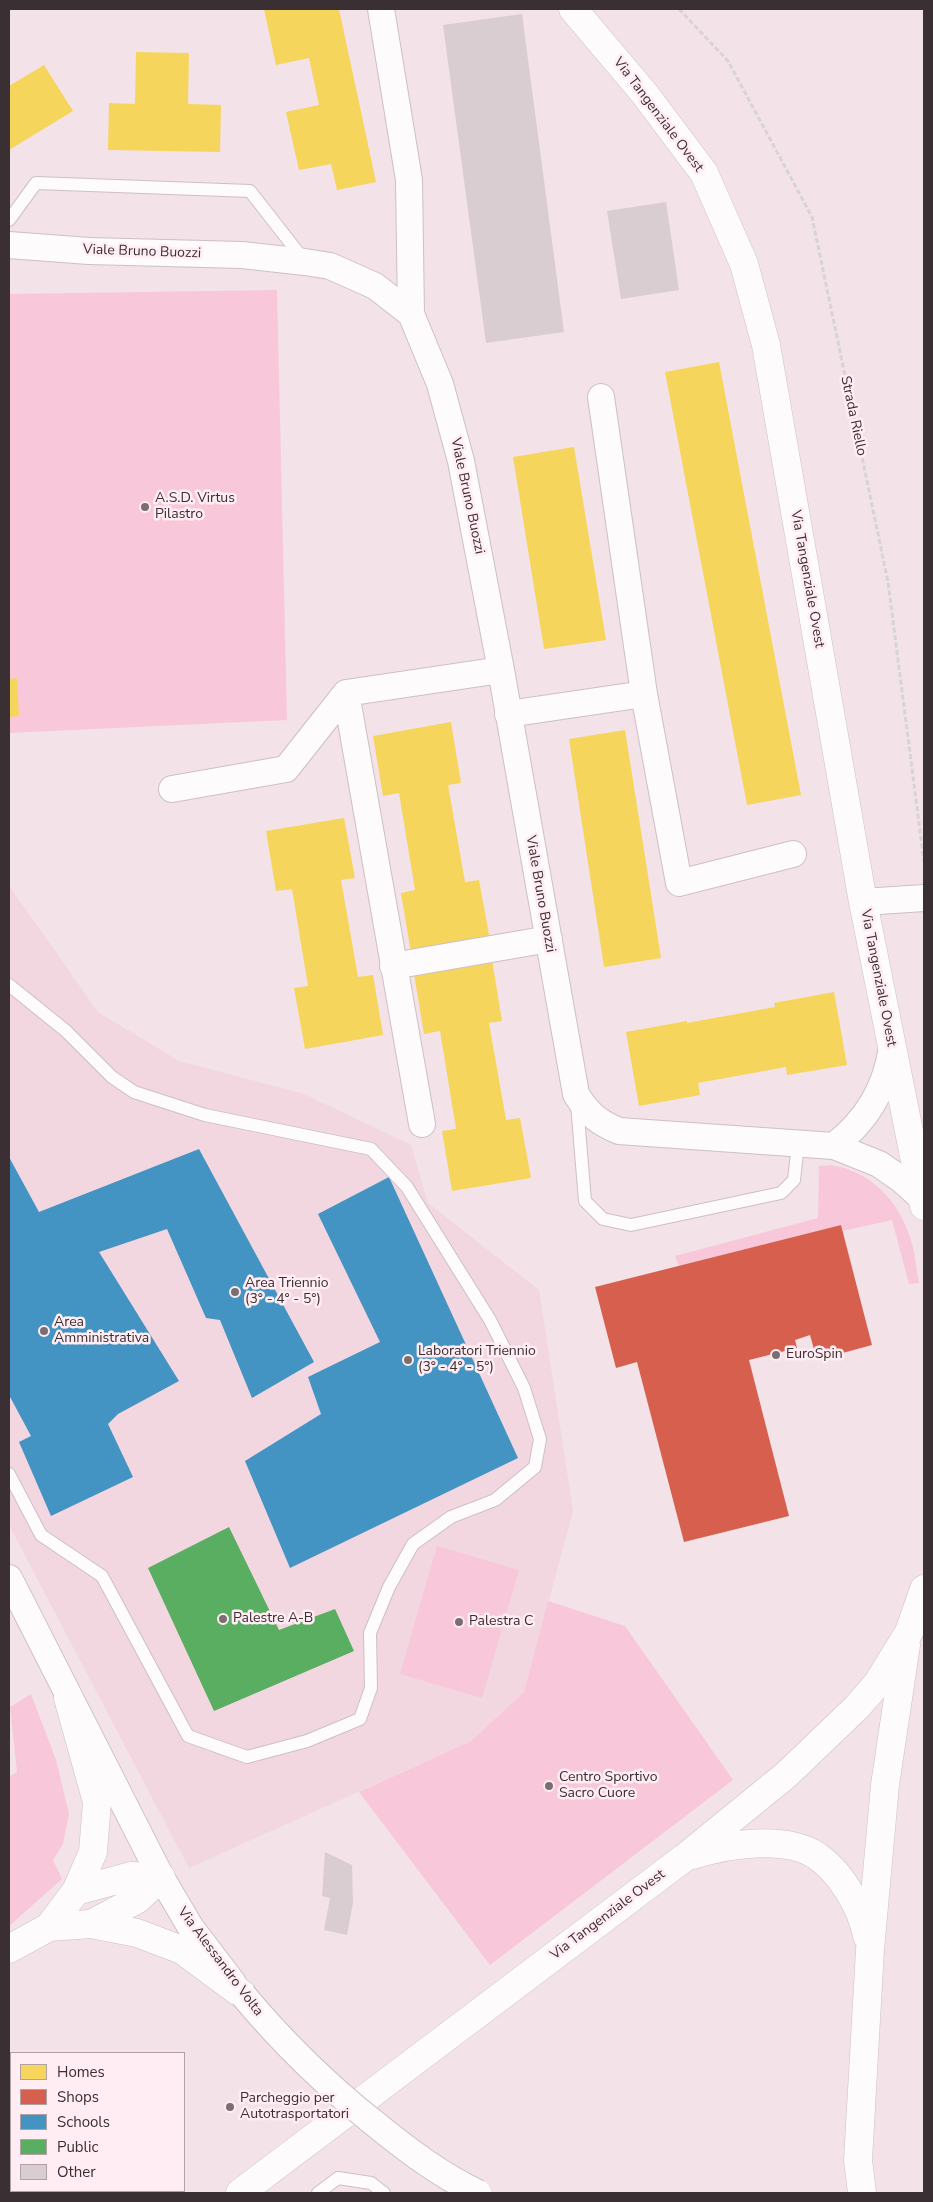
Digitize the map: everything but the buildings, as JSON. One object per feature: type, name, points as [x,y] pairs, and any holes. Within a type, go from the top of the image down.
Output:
[{"type":"main road","name":"Via Tangenziale Ovest","points":[[573,9],[644,92],[704,174],[744,264],[766,345],[863,902],[924,1203]]},
{"type":"main road","name":"Via Tangenziale Ovest","points":[[240,2193],[684,1858],[786,1775],[857,1707],[877,1684],[908,1632],[924,1589]]},
{"type":"main road","points":[[862,2193],[858,2160],[870,1950],[885,1785],[908,1632]]},
{"type":"main road","points":[[9,1949],[49,1927],[76,1891],[93,1852],[97,1802],[68,1698]]},
{"type":"main road","points":[[684,1858],[707,1850],[755,1844],[798,1847],[808,1851],[829,1866],[851,1894],[860,1912],[870,1950]]},
{"type":"main road","points":[[76,1891],[131,1876],[160,1877]]},
{"type":"main road","points":[[91,1924],[138,1899],[160,1877]]},
{"type":"main road","points":[[49,1927],[91,1924],[137,1933],[182,1950],[243,1995]]},
{"type":"main road","points":[[848,2193],[858,2160]]},
{"type":"street","name":"Viale Bruno Buozzi","points":[[381,9],[409,180],[411,314],[440,384],[458,452],[501,670],[576,1094],[584,1108],[596,1120],[619,1132],[834,1146]]},
{"type":"street","name":"Viale Bruno Buozzi","points":[[9,245],[88,251],[242,256],[330,266],[375,286],[411,314]]},
{"type":"street","points":[[601,397],[644,694],[679,883],[793,854]]},
{"type":"street","points":[[172,790],[286,770],[346,694],[501,670]]},
{"type":"street","points":[[346,694],[422,1124]]},
{"type":"street","points":[[508,714],[644,694]]},
{"type":"street","points":[[863,902],[924,898]]},
{"type":"street","points":[[393,966],[549,939]]},
{"type":"street","points":[[834,1146],[861,1122],[872,1107],[884,1082],[892,1048]]},
{"type":"street","name":"Via Tangenziale Ovest","points":[[834,1146],[879,1164],[902,1180],[924,1203]]},
{"type":"street","name":"Via Alessandro Volta","points":[[9,1578],[160,1877],[191,1928],[243,1995],[292,2051],[344,2099],[402,2146],[436,2170],[478,2193]]},
{"type":"lane","points":[[9,220],[36,183],[250,191],[305,262]]},
{"type":"lane","points":[[9,985],[66,1031],[112,1077],[134,1092],[205,1115],[371,1150],[407,1187],[490,1320],[524,1388],[540,1439],[534,1467],[496,1500],[452,1517],[413,1544],[389,1587],[370,1633],[371,1688],[360,1719],[308,1740],[247,1757],[188,1736],[102,1576],[41,1535],[9,1474]]},
{"type":"lane","points":[[576,1094],[586,1201],[604,1219],[631,1225],[781,1193],[794,1180],[798,1144]]},
{"type":"lane","points":[[318,2193],[338,2178],[371,2183],[384,2193]]},
{"type":"path","name":"Strada Riello","points":[[679,9],[728,60],[812,217],[888,582],[924,862]]},
{"type":"shaded area","name":"A.S.D. Virtus Pilastro","points":[[277,290],[287,720],[9,733],[9,294]]},
{"type":"shaded area","points":[[9,886],[98,1012],[179,1061],[304,1094],[411,1145],[428,1203],[539,1290],[573,1511],[524,1692],[471,1741],[189,1868],[9,1525]]},
{"type":"shaded area","points":[[831,1165],[845,1168],[870,1181],[881,1189],[890,1200],[898,1211],[910,1237],[919,1283],[909,1284],[892,1220],[843,1231],[841,1225],[679,1266],[675,1256],[818,1218],[819,1166]]},
{"type":"shaded area","name":"Palestra C","points":[[437,1546],[519,1570],[482,1698],[400,1674]]},
{"type":"shaded area","name":"Centro Sportivo Sacro Cuore","points":[[548,1601],[625,1626],[733,1780],[490,1965],[359,1792],[471,1741],[524,1692]]},
{"type":"shaded area","points":[[31,1694],[56,1760],[69,1814],[63,1844],[53,1860],[62,1879],[9,1926],[9,1777],[17,1772],[10,1707]]},
{"type":"place","name":"A.S.D. Virtus Pilastro","points":[[145,507]]},
{"type":"place","name":"Area Triennio (3° - 4° - 5°)","points":[[235,1292]]},
{"type":"place","name":"Area Amministrativa","points":[[44,1331]]},
{"type":"place","name":"EuroSpin","points":[[776,1355]]},
{"type":"place","name":"Laboratori Triennio (3° - 4° - 5°)","points":[[408,1360]]},
{"type":"place","name":"Palestre A-B","points":[[223,1619]]},
{"type":"place","name":"Palestra C","points":[[459,1622]]},
{"type":"place","name":"Centro Sportivo Sacro Cuore","points":[[549,1786]]},
{"type":"place","name":"Parcheggio per Autotrasportatori","points":[[230,2107]]}]
